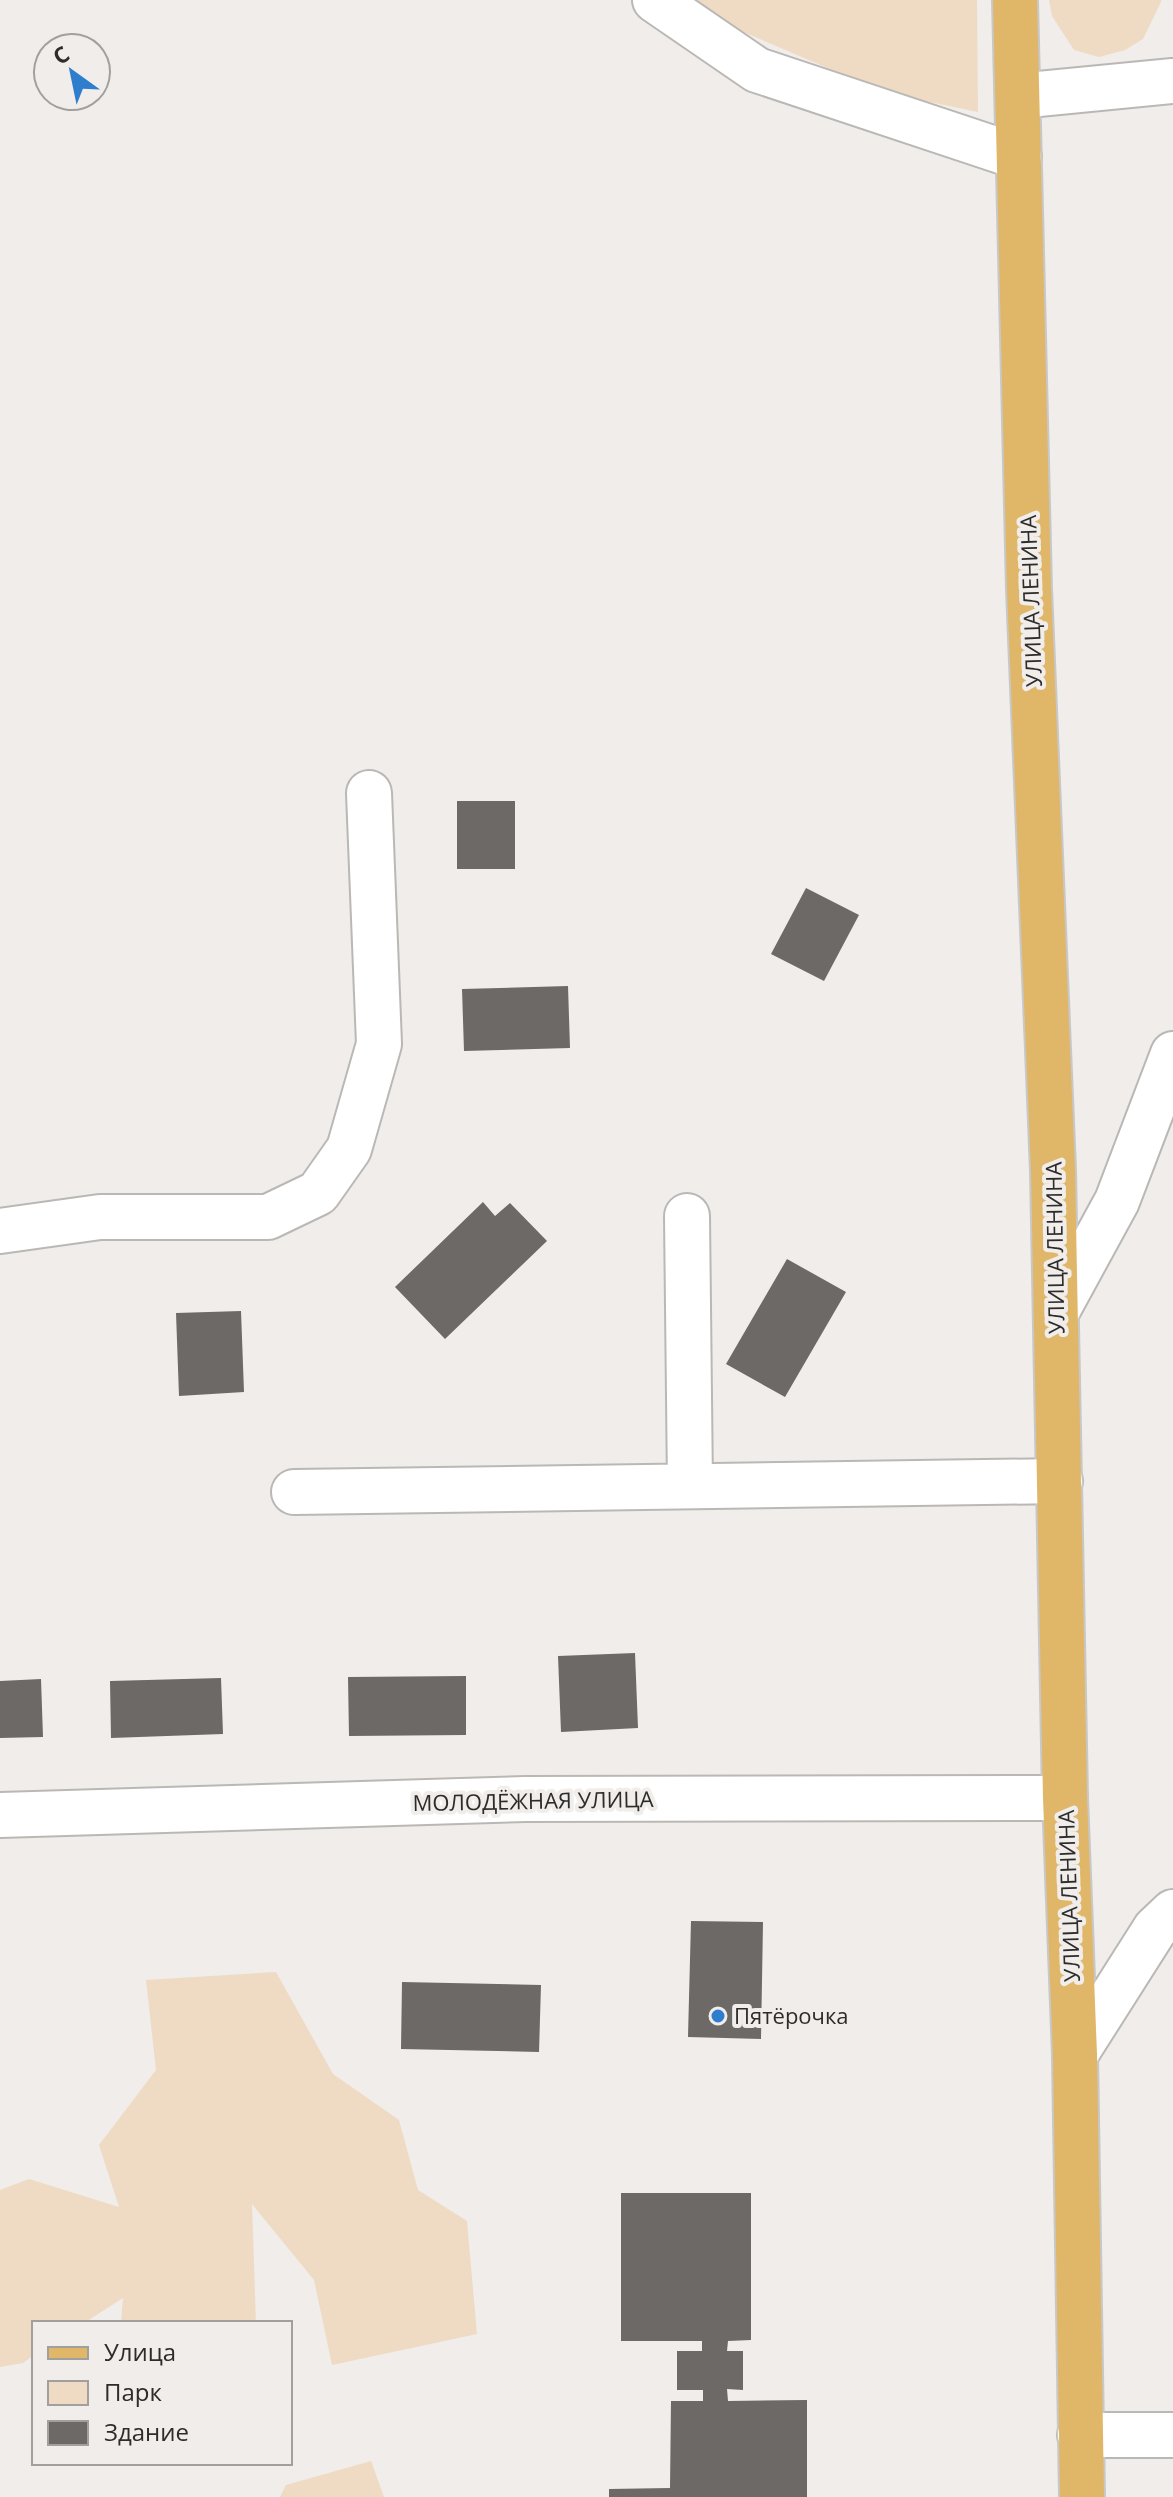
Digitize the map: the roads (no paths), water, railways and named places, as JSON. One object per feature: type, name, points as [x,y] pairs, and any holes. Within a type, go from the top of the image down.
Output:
[{"type":"main road","name":"УЛИЦА ЛЕНИНА","points":[[1015,0],[1029,589],[1057,1311],[1082,2497]]},
{"type":"street","points":[[655,0],[757,70],[1019,157]]},
{"type":"street","points":[[1018,96],[1173,81]]},
{"type":"street","points":[[0,1231],[100,1217],[268,1217],[318,1193],[349,1149],[379,1044],[369,793]]},
{"type":"street","points":[[1057,1311],[1117,1201],[1173,1054]]},
{"type":"street","points":[[687,1216],[690,1486]]},
{"type":"street","points":[[294,1492],[1060,1481]]},
{"type":"street","name":"МОЛОДЁЖНАЯ УЛИЦА","points":[[0,1815],[525,1799],[1065,1798]]},
{"type":"street","points":[[1075,2055],[1155,1929],[1173,1912]]},
{"type":"street","points":[[1080,2435],[1173,2435]]},
{"type":"place","name":"Пятёрочка","points":[[718,2016]]}]
